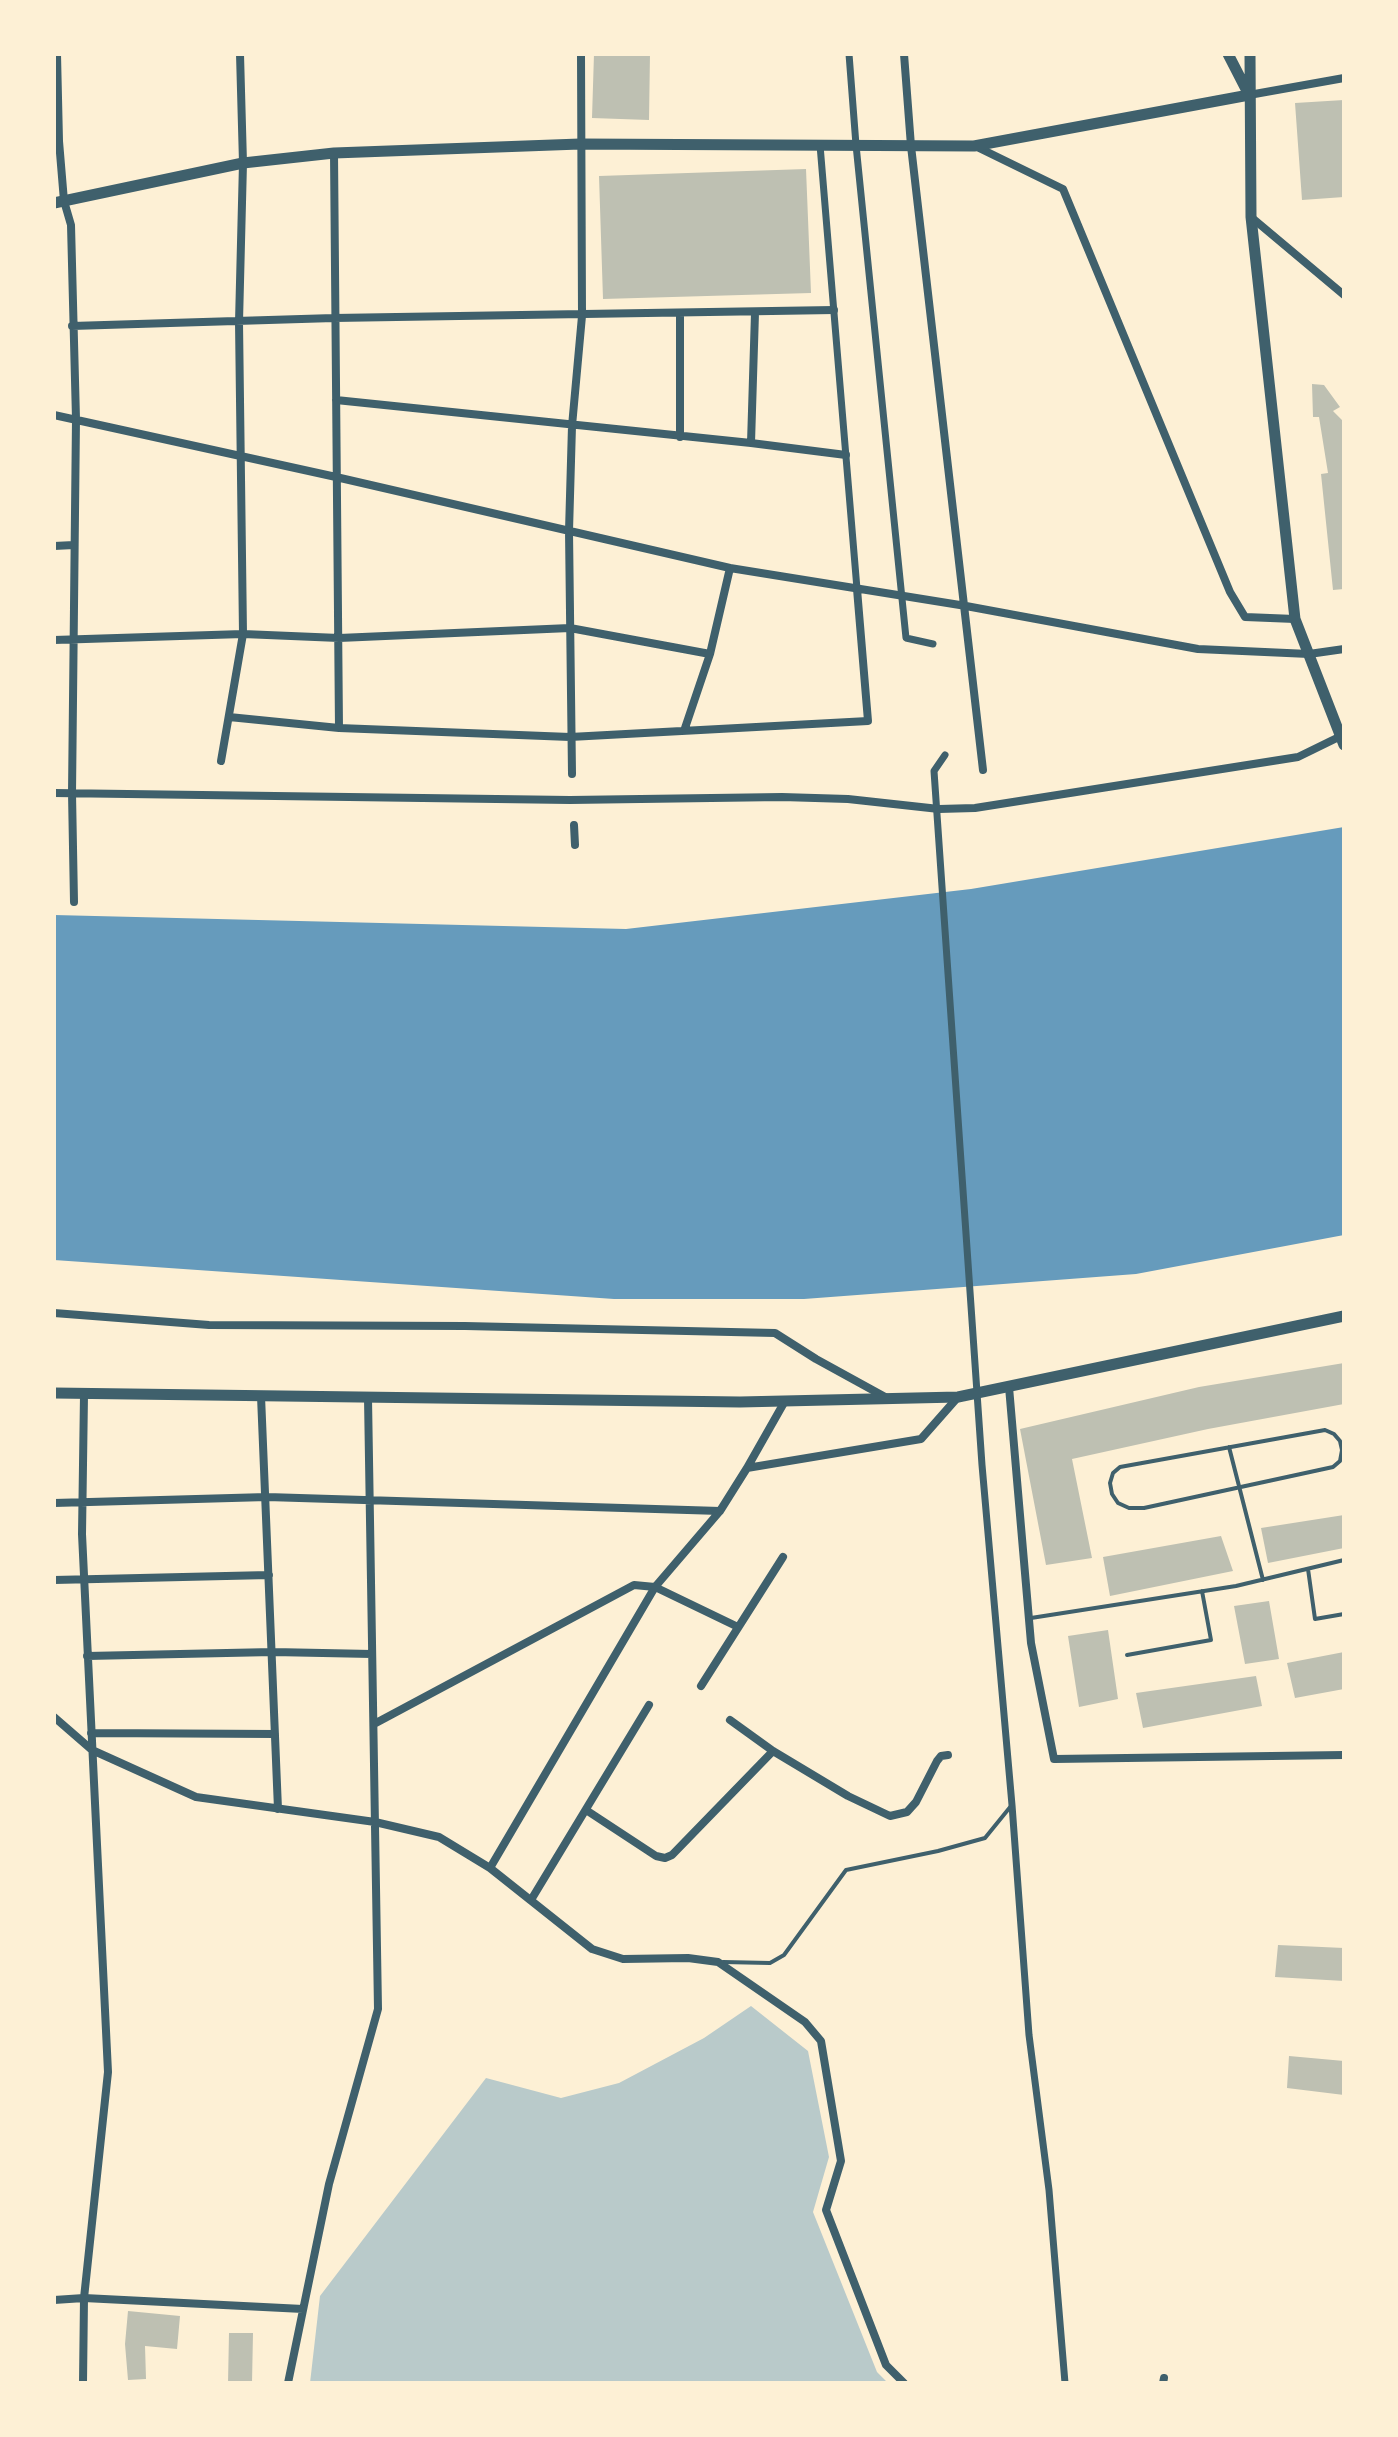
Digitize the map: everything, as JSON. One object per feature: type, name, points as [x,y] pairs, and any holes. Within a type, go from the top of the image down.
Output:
[{"type":"street","points":[[57,54],[59,202],[71,225],[76,419],[72,793],[74,902]]},
{"type":"street","points":[[221,761],[243,634],[239,457],[243,163],[240,54]]},
{"type":"street","points":[[572,774],[569,531],[572,426],[582,316],[581,54]]},
{"type":"street","points":[[849,54],[906,638],[933,644]]},
{"type":"street","points":[[904,54],[911,146],[983,770]]},
{"type":"street","points":[[1228,54],[1249,95]]},
{"type":"street","points":[[54,793],[570,800],[782,797],[848,799],[939,809],[963,808],[1298,757],[1343,739],[1295,619],[1251,217],[1250,54]]},
{"type":"street","points":[[59,202],[243,163],[334,153],[580,144],[974,146],[1344,78]]},
{"type":"street","points":[[229,717],[339,728],[570,737],[868,721],[820,145]]},
{"type":"street","points":[[974,146],[1063,189],[1230,592],[1245,617],[1295,619]]},
{"type":"street","points":[[334,153],[339,728]]},
{"type":"street","points":[[1251,217],[1344,295]]},
{"type":"street","points":[[72,326],[334,318],[834,310]]},
{"type":"street","points":[[680,313],[680,437]]},
{"type":"street","points":[[751,443],[755,313]]},
{"type":"street","points":[[336,400],[846,455]]},
{"type":"street","points":[[54,415],[730,568],[966,606],[1198,649],[1309,654],[1344,649]]},
{"type":"street","points":[[54,546],[74,545]]},
{"type":"street","points":[[684,731],[710,654],[730,568]]},
{"type":"street","points":[[54,640],[243,634],[339,638],[570,628],[710,654]]},
{"type":"street","points":[[945,755],[934,771],[982,1465],[1029,2035],[1049,2190],[1065,2383]]},
{"type":"street","points":[[574,825],[575,845]]},
{"type":"street","points":[[54,1313],[209,1325],[465,1326],[775,1333],[888,1398]]},
{"type":"street","points":[[54,1393],[785,1401],[958,1397],[1344,1316]]},
{"type":"street","points":[[1009,1387],[1031,1643],[1054,1759],[1344,1755]]},
{"type":"street","points":[[83,2383],[84,2298],[108,2072],[84,1579],[84,1395]]},
{"type":"street","points":[[261,1396],[278,1809]]},
{"type":"street","points":[[747,1468],[921,1439],[958,1397]]},
{"type":"street","points":[[288,2383],[329,2184],[378,2009],[368,1398]]},
{"type":"street","points":[[490,1868],[655,1587],[720,1511],[785,1401]]},
{"type":"street","points":[[54,1503],[267,1497],[720,1511]]},
{"type":"street","points":[[701,1686],[783,1557]]},
{"type":"street","points":[[54,1580],[269,1575]]},
{"type":"street","points":[[374,1724],[627,1589],[641,1585],[655,1587],[738,1627]]},
{"type":"street","points":[[87,1656],[273,1652],[372,1654]]},
{"type":"street","points":[[531,1900],[649,1705]]},
{"type":"street","points":[[54,1717],[92,1750],[196,1797],[375,1822],[439,1837],[490,1868],[592,1949],[623,1959],[688,1958],[718,1962],[805,2022],[821,2041],[841,2161],[826,2210],[886,2365],[904,2383]]},
{"type":"street","points":[[730,1720],[773,1751],[848,1796],[890,1816],[907,1812],[916,1802],[937,1761],[941,1756],[948,1755]]},
{"type":"street","points":[[91,1733],[275,1734]]},
{"type":"street","points":[[586,1810],[656,1856],[665,1858],[672,1855],[773,1751]]},
{"type":"street","points":[[54,2300],[84,2298],[303,2309]]},
{"type":"lane","points":[[1325,1430],[1340,1441],[1342,1450],[1340,1461],[1333,1467],[1144,1508],[1129,1508],[1118,1503],[1112,1494],[1110,1483],[1113,1473],[1120,1467],[1229,1447],[1325,1430]]},
{"type":"lane","points":[[1229,1447],[1263,1580]]},
{"type":"lane","points":[[1029,1618],[1263,1580],[1344,1560]]},
{"type":"lane","points":[[1308,1569],[1315,1619],[1344,1614]]},
{"type":"lane","points":[[1127,1655],[1211,1640],[1202,1591]]},
{"type":"lane","points":[[718,1962],[770,1963],[784,1955],[846,1870],[985,1838],[1012,1805]]},
{"type":"shaded area","points":[[751,2006],[808,2051],[829,2157],[813,2212],[877,2372],[888,2383],[310,2383],[320,2296],[486,2078],[561,2098],[619,2083],[704,2038]]},
{"type":"water","points":[[1344,827],[1344,1235],[1136,1274],[804,1299],[614,1299],[54,1260],[54,915],[626,929],[971,889]]},
{"type":"building","points":[[594,54],[650,54],[649,120],[592,118]]},
{"type":"building","points":[[1344,100],[1344,197],[1302,200],[1295,103]]},
{"type":"building","points":[[806,169],[811,293],[603,299],[599,176]]},
{"type":"building","points":[[1312,384],[1324,385],[1340,407],[1333,411],[1344,422],[1344,589],[1333,590],[1321,474],[1328,473],[1319,417],[1313,417]]},
{"type":"building","points":[[1344,1363],[1344,1404],[1208,1429],[1072,1459],[1092,1558],[1046,1565],[1020,1429],[1199,1387]]},
{"type":"building","points":[[1344,1515],[1344,1548],[1268,1563],[1261,1528]]},
{"type":"building","points":[[1221,1536],[1233,1571],[1110,1596],[1103,1557]]},
{"type":"building","points":[[1269,1601],[1279,1659],[1245,1664],[1234,1606]]},
{"type":"building","points":[[1108,1630],[1118,1699],[1079,1707],[1068,1636]]},
{"type":"building","points":[[1344,1652],[1344,1689],[1295,1698],[1287,1663]]},
{"type":"building","points":[[1256,1676],[1262,1706],[1143,1728],[1136,1693]]},
{"type":"building","points":[[1278,1945],[1344,1948],[1344,1981],[1275,1977]]},
{"type":"building","points":[[1289,2056],[1344,2061],[1344,2095],[1287,2088]]},
{"type":"building","points":[[128,2311],[180,2316],[177,2349],[145,2346],[146,2379],[128,2380],[125,2344]]},
{"type":"building","points":[[229,2333],[253,2333],[252,2383],[228,2383]]}]
